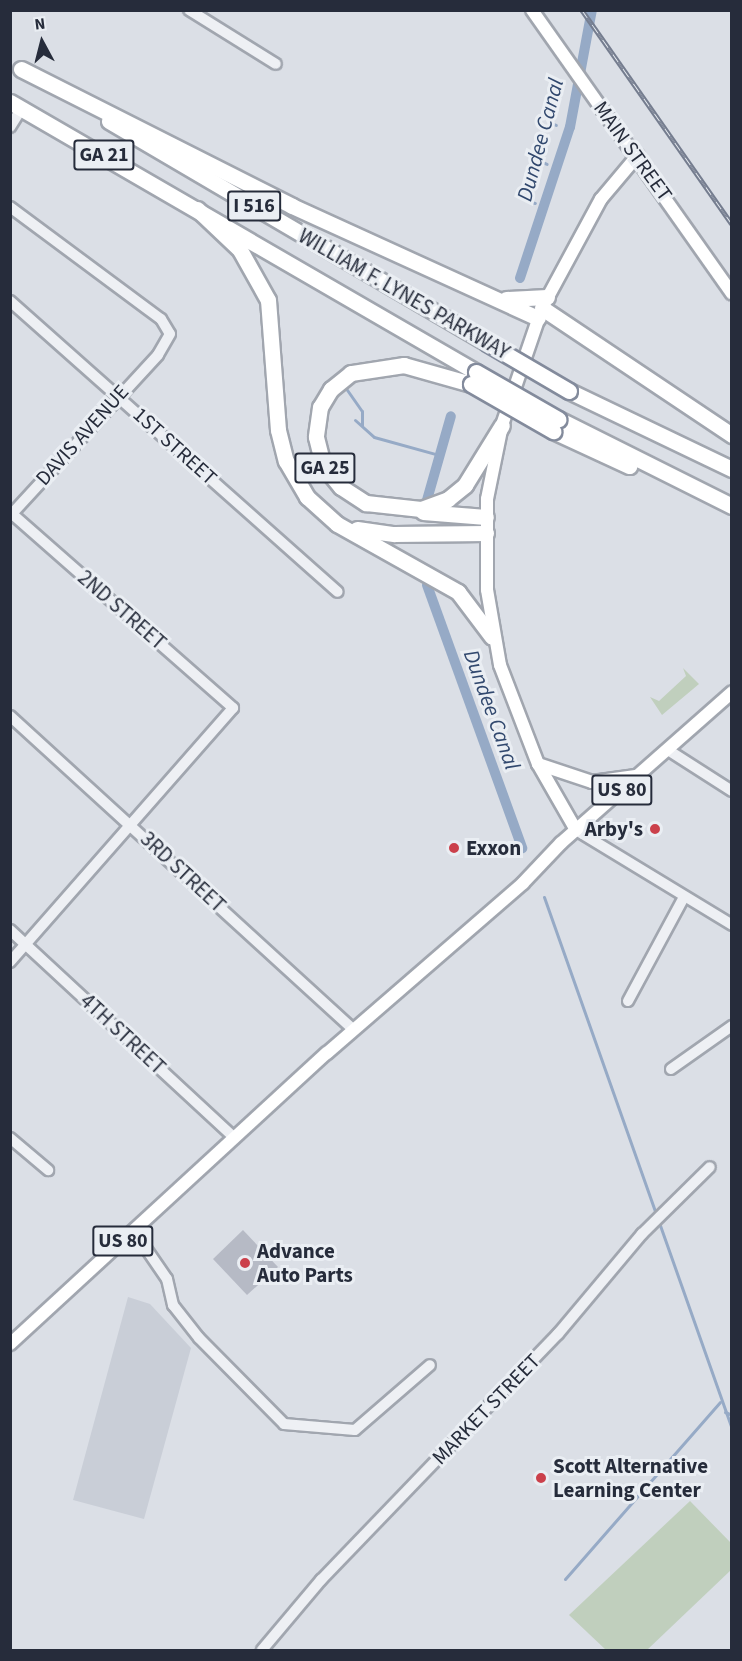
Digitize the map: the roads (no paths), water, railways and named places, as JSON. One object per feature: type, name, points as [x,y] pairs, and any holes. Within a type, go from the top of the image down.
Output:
[{"type":"highway","points":[[16,66],[292,206],[500,298],[542,308],[732,435]]},
{"type":"highway","name":"WILLIAM F. LYNES PARKWAY","points":[[16,66],[569,391],[732,469]]},
{"type":"highway","name":"GA 21","points":[[16,105],[197,209]]},
{"type":"highway","points":[[197,209],[240,250],[261,282],[272,317],[281,446],[307,497],[337,524],[449,584],[467,600],[492,637]]},
{"type":"highway","name":"WILLIAM F. LYNES PARKWAY","points":[[197,209],[473,378],[556,425],[732,506]]},
{"type":"highway","points":[[500,298],[542,308]]},
{"type":"highway","name":"GA 25","points":[[473,378],[416,367],[381,366],[351,373],[326,395],[316,420],[323,465],[354,497],[400,510],[434,506],[465,485],[502,425]]},
{"type":"highway","points":[[400,510],[486,525]]},
{"type":"highway","points":[[337,524],[394,534],[486,525]]},
{"type":"main road","name":"MAIN STREET","points":[[532,10],[638,155],[732,294]]},
{"type":"main road","name":"GA 25","points":[[502,425],[542,308],[601,199],[638,155]]},
{"type":"main road","points":[[502,425],[486,525],[492,637],[510,698],[538,765],[576,830]]},
{"type":"main road","name":"US 80","points":[[10,1344],[354,1030],[523,883],[576,830],[732,692]]},
{"type":"main road","points":[[538,765],[592,782],[637,776]]},
{"type":"street","points":[[189,10],[276,64]]},
{"type":"street","points":[[10,127],[16,105]]},
{"type":"street","name":"DAVIS AVENUE","points":[[10,207],[168,326],[170,341],[117,394],[11,514]]},
{"type":"street","name":"1ST STREET","points":[[10,301],[338,592]]},
{"type":"street","name":"2ND STREET","points":[[11,514],[233,708],[132,824]]},
{"type":"street","name":"3RD STREET","points":[[10,716],[132,824],[354,1030]]},
{"type":"street","points":[[668,750],[732,790]]},
{"type":"street","points":[[10,962],[132,824]]},
{"type":"street","points":[[576,830],[732,925]]},
{"type":"street","points":[[628,1001],[684,897]]},
{"type":"street","name":"4TH STREET","points":[[10,930],[235,1138]]},
{"type":"street","points":[[671,1069],[732,1026]]},
{"type":"street","points":[[10,1138],[48,1170]]},
{"type":"street","name":"MARKET STREET","points":[[262,1650],[321,1581],[558,1334],[642,1234],[675,1206],[710,1167]]},
{"type":"street","points":[[134,1231],[167,1279],[173,1305],[199,1338],[284,1424],[355,1430],[430,1365]]},
{"type":"waterway","name":"Dundee Canal","points":[[520,278],[570,127],[592,10]]},
{"type":"waterway","points":[[542,162],[547,164]]},
{"type":"waterway","points":[[531,202],[535,203]]},
{"type":"waterway","points":[[345,387],[362,411],[362,425]]},
{"type":"waterway","name":"Dundee Canal","points":[[427,500],[451,416]]},
{"type":"waterway","points":[[355,420],[374,437],[439,455]]},
{"type":"waterway","name":"Dundee Canal","points":[[427,585],[522,848]]},
{"type":"waterway","points":[[544,897],[732,1429]]},
{"type":"waterway","points":[[565,1579],[720,1402]]},
{"type":"waterway","points":[[725,1412],[732,1415]]},
{"type":"railway","points":[[582,10],[732,224]]},
{"type":"place","name":"Arby's","points":[[655,829]]},
{"type":"place","name":"Exxon","points":[[454,848]]},
{"type":"place","name":"Advance Auto Parts","points":[[245,1263]]},
{"type":"place","name":"Scott Alternative Learning Center","points":[[541,1478]]}]
